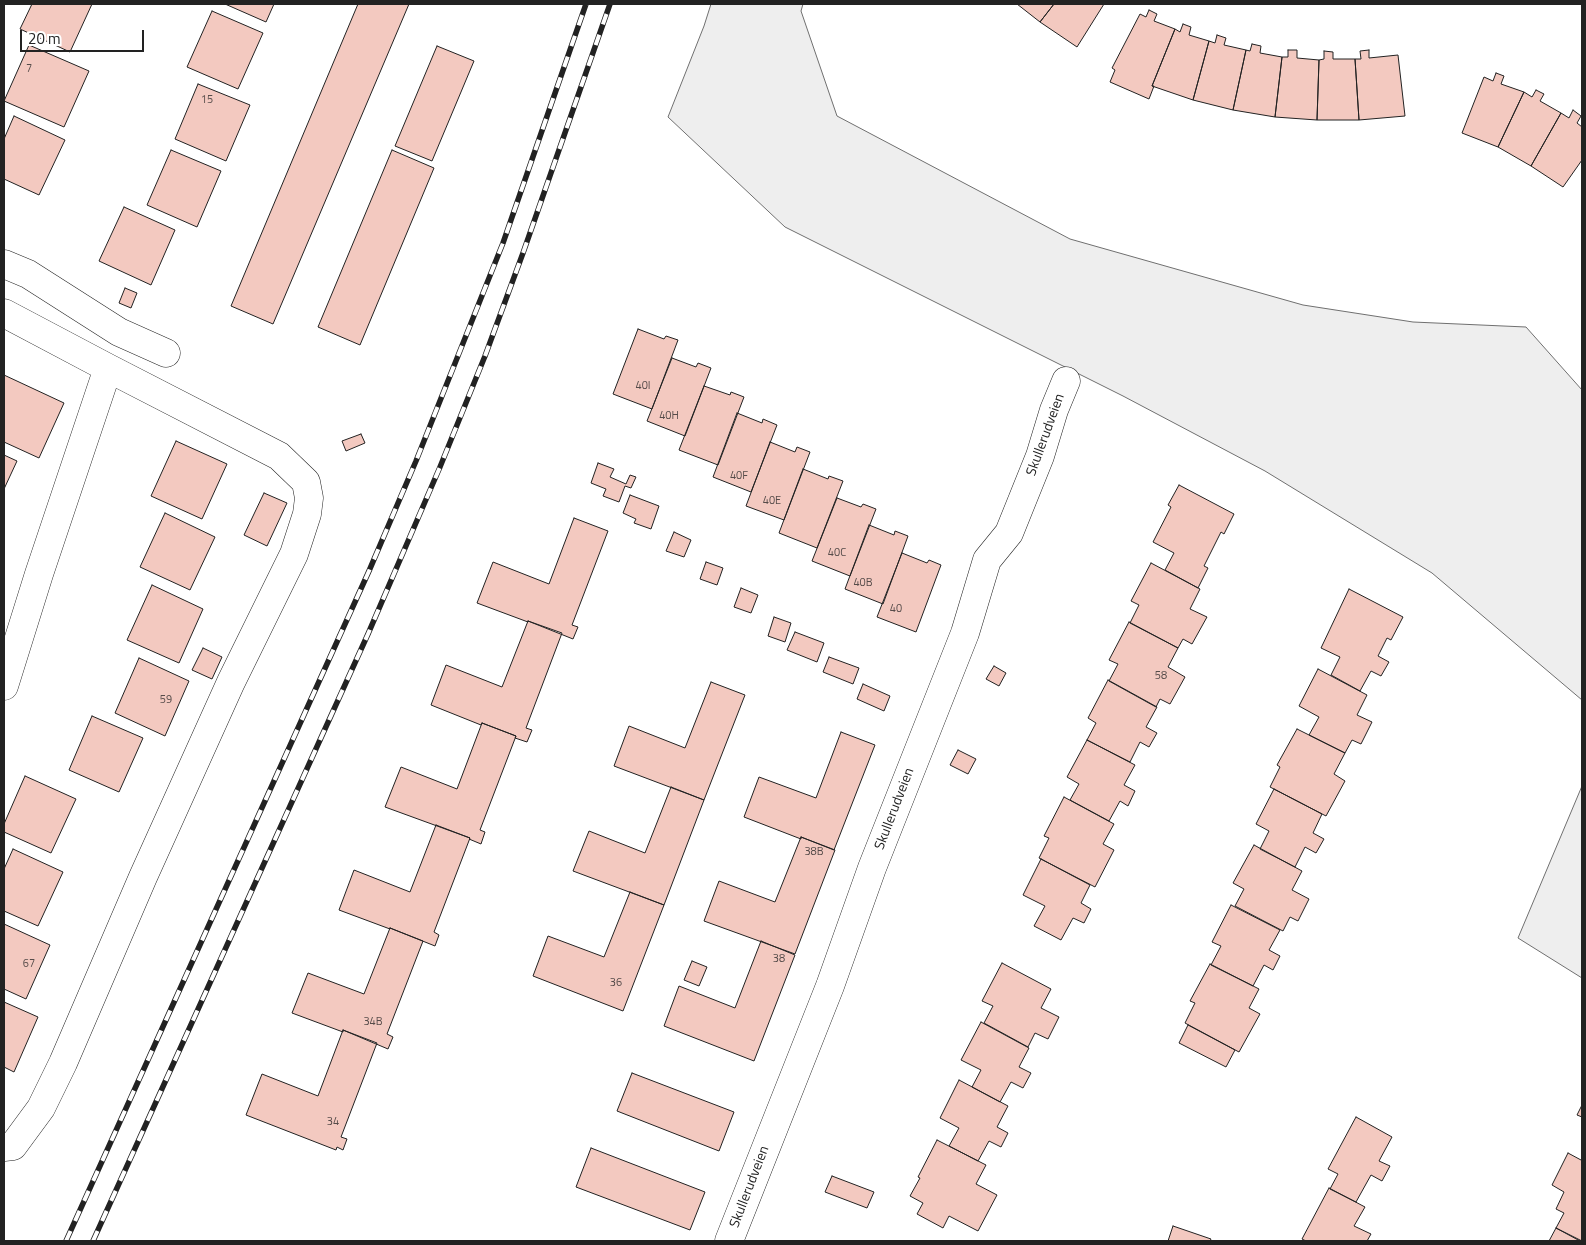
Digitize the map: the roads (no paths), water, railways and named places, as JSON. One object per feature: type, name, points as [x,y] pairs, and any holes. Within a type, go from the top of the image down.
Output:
[{"type":"street","points":[[4,264],[28,274],[119,332],[166,353]]},
{"type":"street","points":[[4,313],[279,456],[306,482],[309,498],[307,514],[294,554],[227,691],[143,877],[63,1063],[41,1108],[13,1146],[4,1147]]},
{"type":"street","points":[[4,686],[39,574],[108,368]]},
{"type":"street","name":"Skullerudveien","points":[[729,1241],[830,986],[872,868],[965,634],[987,560],[1009,533],[1040,456],[1054,410],[1066,381]]},
{"type":"railway","points":[[66,1241],[369,571],[416,461],[503,243],[586,4]]},
{"type":"railway","points":[[93,1241],[368,634],[440,467],[485,356],[523,253],[610,4]]}]
